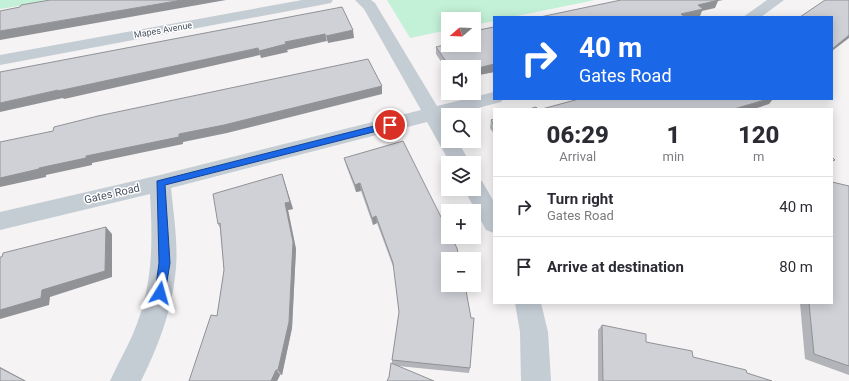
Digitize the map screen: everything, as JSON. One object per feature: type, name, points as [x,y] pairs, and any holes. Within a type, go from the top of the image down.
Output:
[{"type":"street","name":"Mapes Avenue","points":[[0,60],[326,0]]},
{"type":"street","points":[[362,0],[370,6],[441,128]]},
{"type":"street","points":[[753,16],[777,0]]},
{"type":"street","name":"Gates Road","points":[[0,221],[160,183],[493,98]]},
{"type":"street","points":[[125,381],[151,324],[160,293],[164,263],[160,183]]},
{"type":"street","points":[[479,196],[493,221]]},
{"type":"street","points":[[528,304],[534,332],[536,381]]},
{"type":"green space","points":[[0,0],[55,0],[0,9]]},
{"type":"green space","points":[[387,0],[595,0],[517,16],[493,16],[493,21],[481,24],[481,12],[441,12],[441,31],[410,38]]},
{"type":"building","points":[[50,0],[182,0],[0,31],[0,11],[20,7],[21,5]]},
{"type":"building","points":[[621,0],[719,0],[698,5],[703,9],[681,14],[684,16],[545,16]]},
{"type":"building","points":[[825,0],[849,0],[849,35],[833,48],[833,16],[801,16]]},
{"type":"building","points":[[342,7],[353,30],[326,36],[325,34],[285,42],[286,44],[259,51],[258,48],[0,103],[0,72]]},
{"type":"building","points":[[493,27],[493,64],[481,67],[481,60],[445,60],[436,47],[441,46],[441,52],[481,52],[481,30]]},
{"type":"building","points":[[368,59],[382,86],[224,125],[179,134],[179,137],[86,156],[86,158],[0,178],[0,142],[53,131],[54,127],[98,116]]},
{"type":"building","points":[[575,100],[765,100],[737,108],[546,108]]},
{"type":"building","points":[[403,141],[441,217],[441,244],[455,244],[457,248],[458,252],[441,252],[441,292],[466,292],[471,318],[474,318],[470,368],[392,360],[399,312],[393,263],[376,216],[372,218],[360,183],[355,185],[344,158]]},
{"type":"building","points":[[282,174],[290,202],[285,203],[293,242],[289,322],[278,370],[276,370],[271,381],[189,381],[211,315],[217,316],[224,270],[220,223],[218,224],[213,194]]},
{"type":"building","points":[[833,182],[849,186],[849,366],[814,354],[809,304],[833,304]]},
{"type":"building","points":[[106,227],[105,271],[42,290],[41,298],[0,310],[0,257],[2,257],[3,253]]},
{"type":"building","points":[[602,325],[646,334],[646,342],[692,351],[693,357],[746,370],[747,373],[772,381],[603,381]]},
{"type":"building","points":[[391,363],[434,381],[387,381]]},
{"type":"building","points":[[0,368],[25,381],[0,381]]},
{"type":"route","points":[[160,293],[164,263],[160,183],[390,125]]}]
